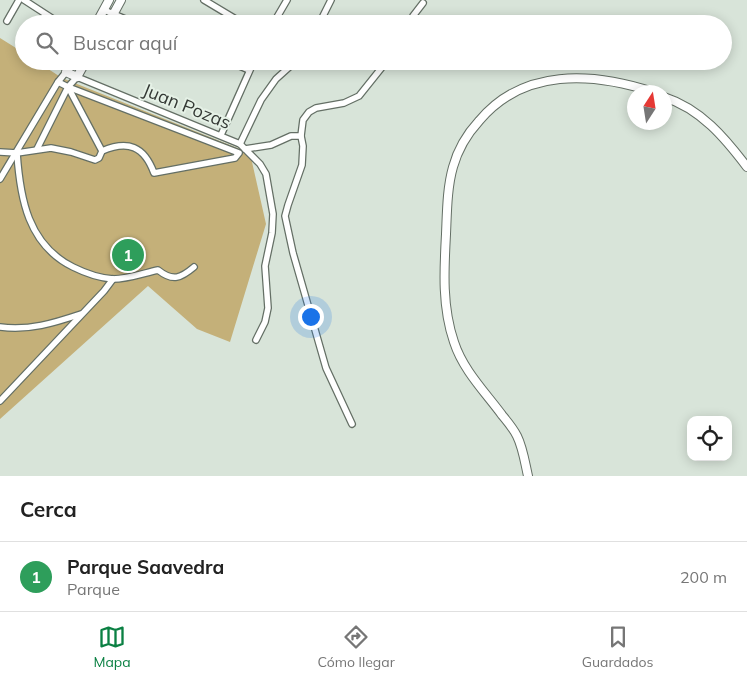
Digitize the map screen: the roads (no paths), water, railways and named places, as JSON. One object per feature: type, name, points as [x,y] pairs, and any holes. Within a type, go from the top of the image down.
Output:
[{"type":"street","points":[[7,21],[19,0]]},
{"type":"street","points":[[24,0],[47,15]]},
{"type":"street","points":[[101,15],[109,0]]},
{"type":"street","points":[[104,10],[114,14],[121,0]]},
{"type":"street","points":[[204,0],[229,15]]},
{"type":"street","points":[[278,15],[287,0]]},
{"type":"street","points":[[324,15],[331,0]]},
{"type":"street","points":[[414,15],[423,2]]},
{"type":"street","points":[[37,149],[68,87],[80,70]]},
{"type":"street","points":[[221,135],[250,70]]},
{"type":"street","points":[[240,144],[261,100],[276,79],[286,70]]},
{"type":"street","points":[[352,424],[326,368],[286,228],[285,216],[302,165],[303,146],[301,136],[303,120],[309,112],[316,108],[344,103],[359,96],[380,70]]},
{"type":"street","points":[[0,180],[58,82],[66,72]]},
{"type":"street","name":"Juan Pozas","points":[[66,72],[240,144],[260,164],[266,174],[273,214],[272,233],[265,266],[268,308],[256,340]]},
{"type":"street","points":[[528,476],[518,436],[465,365],[455,345],[449,326],[444,274],[448,196],[453,165],[461,146],[474,126],[488,110],[502,98],[532,84],[566,78],[627,86]]},
{"type":"street","points":[[0,152],[17,153],[51,148],[95,160],[99,158],[102,151],[116,145],[126,145],[136,149],[148,160],[154,173],[235,158],[239,153],[58,82]]},
{"type":"street","points":[[68,87],[102,151]]},
{"type":"street","points":[[672,99],[698,114],[716,129],[747,167]]},
{"type":"street","points":[[245,149],[271,145],[291,136],[301,136]]},
{"type":"street","points":[[17,153],[22,199],[29,221],[39,238],[62,262],[99,277],[113,279],[158,270],[165,276],[183,277],[194,267]]},
{"type":"street","points":[[0,401],[83,314],[113,279]]},
{"type":"street","points":[[0,327],[23,329],[83,314]]},
{"type":"place","name":"Parque Saavedra","points":[[128,255]]}]
